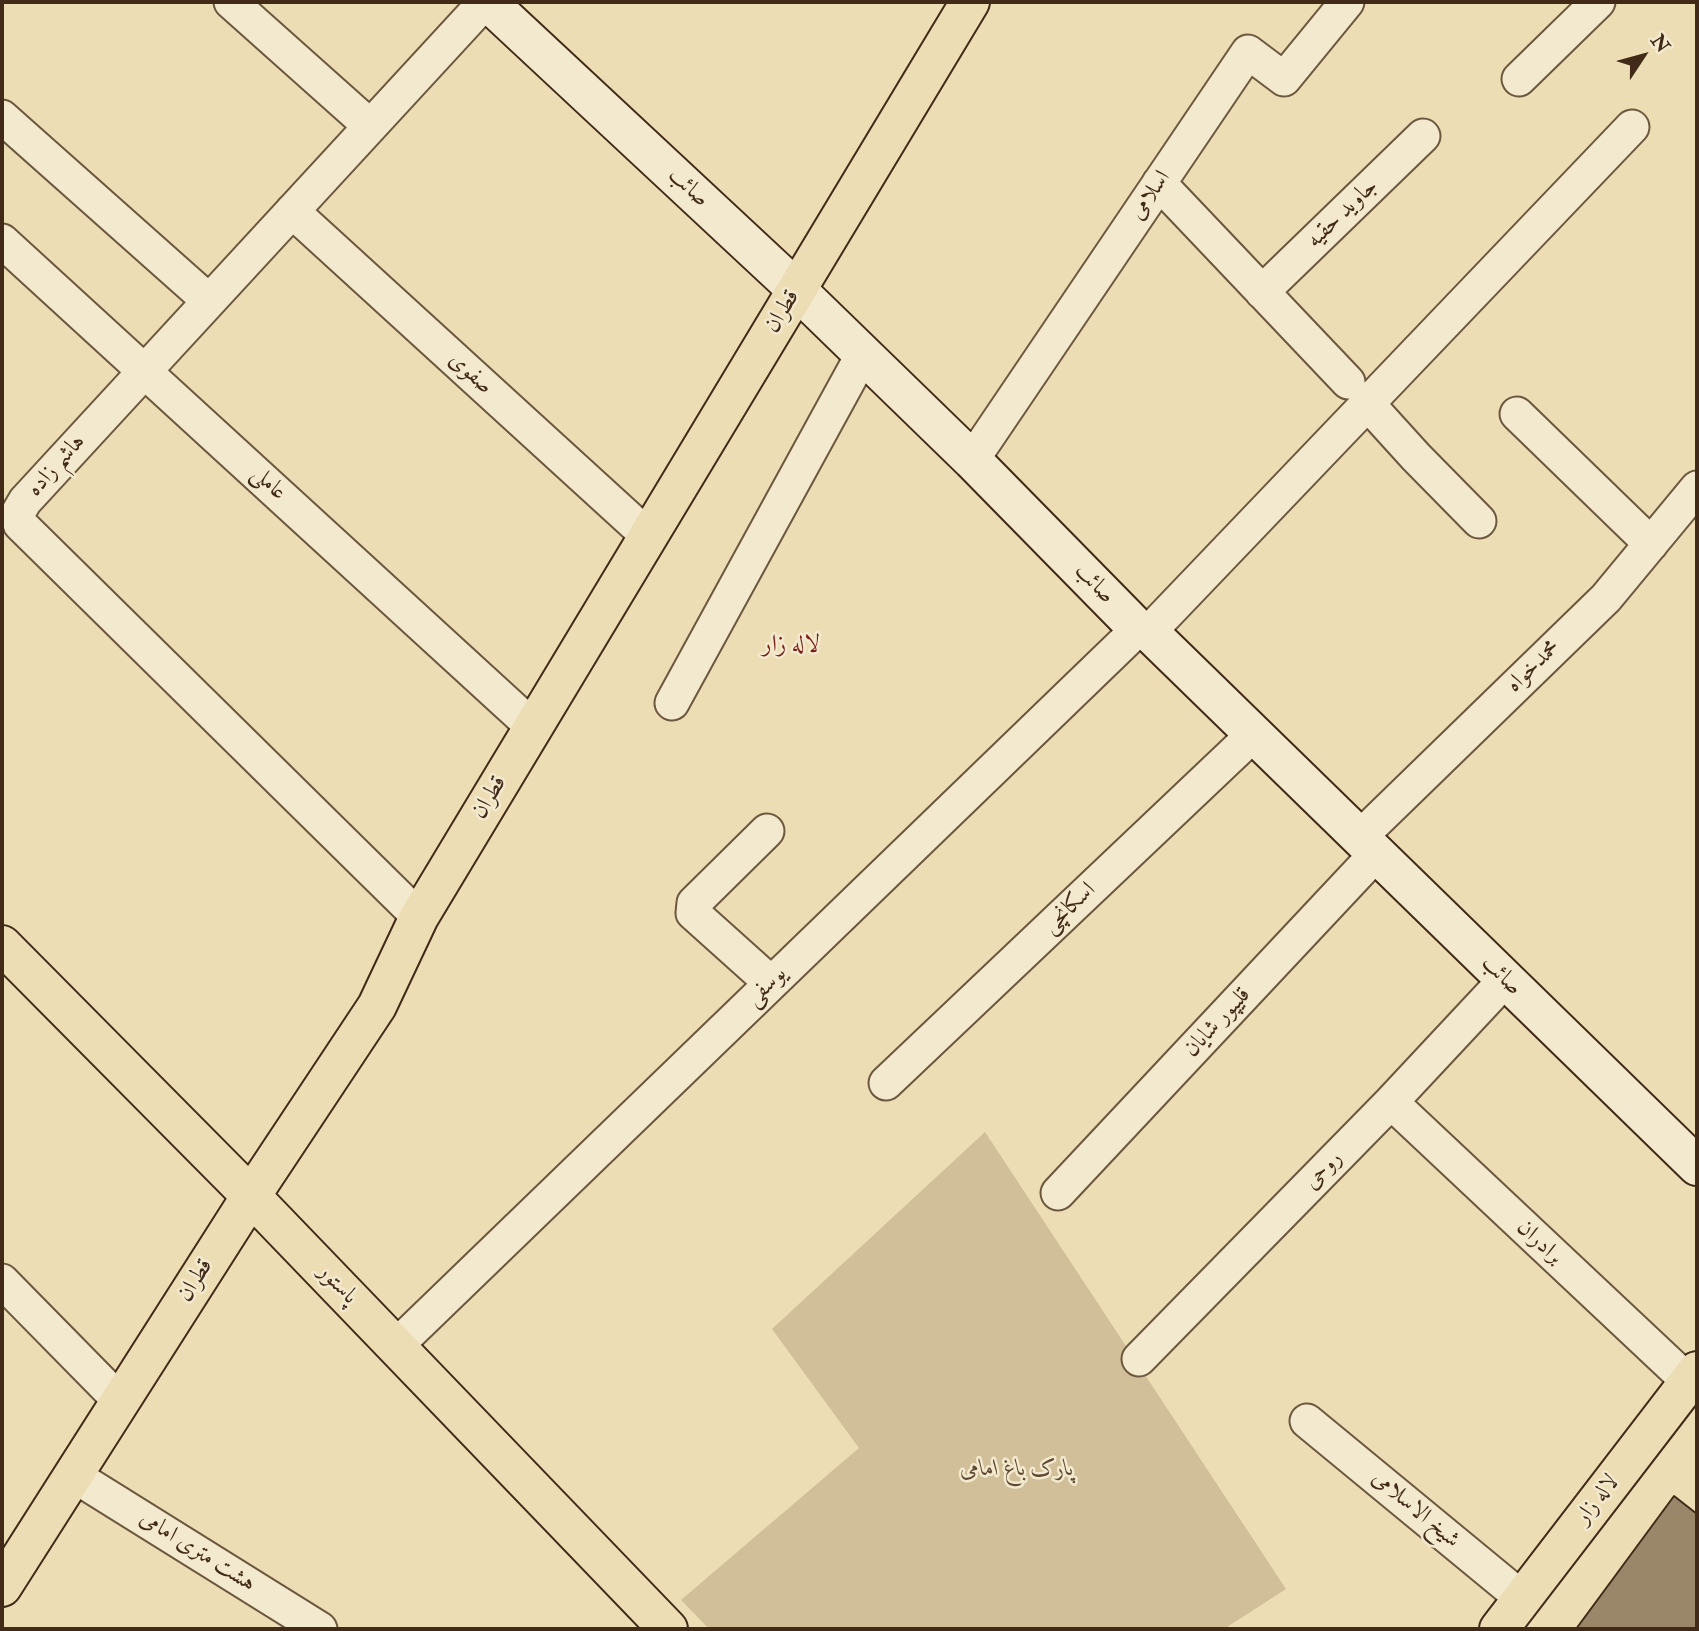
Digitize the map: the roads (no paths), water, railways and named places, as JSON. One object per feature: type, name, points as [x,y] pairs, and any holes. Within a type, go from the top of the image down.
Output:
[{"type":"main road","name":"صائب","points":[[487,2],[797,290],[1143,630],[1369,845],[1697,1166]]},
{"type":"main road","name":"قطران","points":[[3,1583],[251,1196],[377,1006],[419,917],[797,290],[963,4]]},
{"type":"main road","name":"پاستور","points":[[2,945],[251,1196],[668,1629]]},
{"type":"main road","name":"لاله زار","points":[[1499,1629],[1693,1377]]},
{"type":"street","points":[[231,2],[370,126]]},
{"type":"street","name":"هاشم زاده","points":[[419,917],[20,523],[18,513],[24,501],[487,2]]},
{"type":"street","name":"اسلامی","points":[[972,460],[1248,52],[1284,79],[1347,2]]},
{"type":"street","points":[[1520,79],[1598,2]]},
{"type":"street","points":[[2,117],[209,301]]},
{"type":"street","name":"یوسفی","points":[[396,1346],[1143,630],[1357,393],[1632,127]]},
{"type":"street","name":"جاوید حقیه","points":[[1262,292],[1423,136]]},
{"type":"street","points":[[1159,183],[1479,521]]},
{"type":"street","name":"صفوی","points":[[292,211],[648,536]]},
{"type":"street","name":"عاملی","points":[[2,241],[533,727]]},
{"type":"street","points":[[672,703],[863,354]]},
{"type":"street","points":[[1517,414],[1651,544]]},
{"type":"street","name":"محمدخواه","points":[[1369,845],[1606,598],[1697,488]]},
{"type":"street","name":"اسکانچی","points":[[887,1083],[1254,734]]},
{"type":"street","points":[[767,831],[694,903],[693,913],[771,984]]},
{"type":"street","name":"قلیپور شایان","points":[[1058,1193],[1369,845]]},
{"type":"street","name":"روحی","points":[[1139,1359],[1391,1102],[1505,980]]},
{"type":"street","name":"برادران","points":[[1391,1102],[1693,1377]]},
{"type":"street","points":[[2,1281],[120,1401]]},
{"type":"street","name":"شیخ الاسلامی","points":[[1307,1421],[1523,1599]]},
{"type":"street","name":"هشت متری امامی","points":[[73,1475],[320,1629]]},
{"type":"district","name":"لاله زار","points":[[791,646]]},
{"type":"park label","name":"پارک باغ امامی","points":[[1017,1470]]}]
